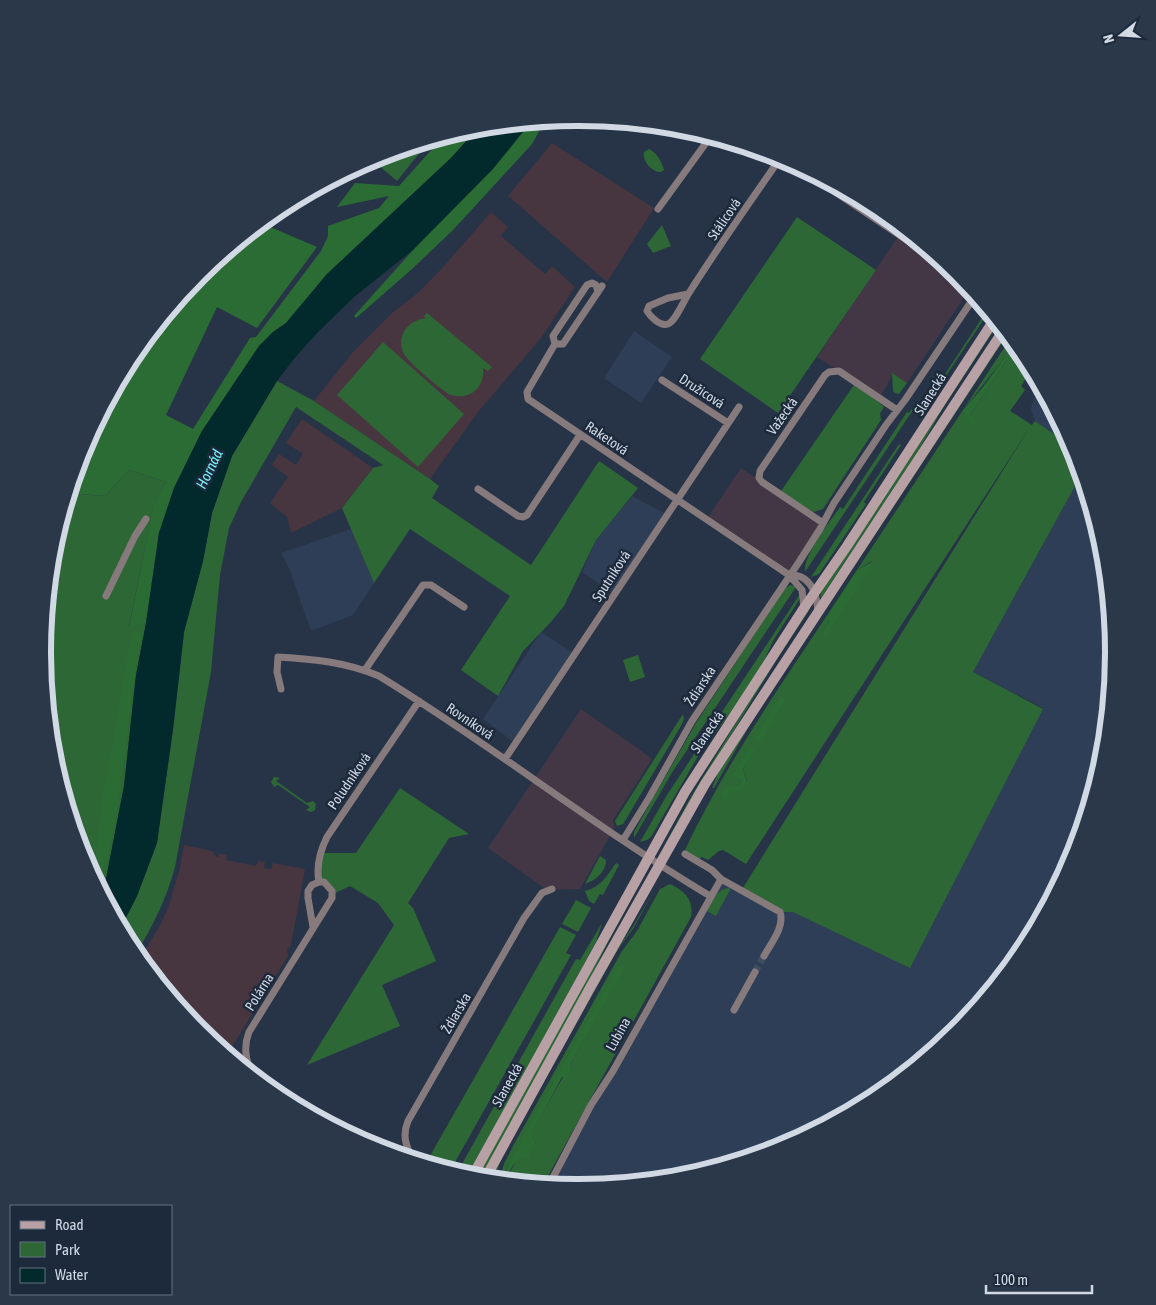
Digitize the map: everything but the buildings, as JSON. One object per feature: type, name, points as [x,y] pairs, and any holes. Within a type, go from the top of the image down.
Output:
[{"type":"main road","name":"Slanecká","points":[[476,1169],[648,856],[707,757],[804,608],[894,476],[991,325]]},
{"type":"main road","name":"Slanecká","points":[[489,1171],[705,784],[999,337]]},
{"type":"street","points":[[658,209],[707,142]]},
{"type":"street","name":"Stálicová","points":[[688,294],[668,298],[649,306],[647,311],[650,316],[662,324],[668,325],[673,321],[688,294],[776,165]]},
{"type":"street","points":[[855,205],[881,222]]},
{"type":"street","name":"Raketová","points":[[592,283],[596,285],[600,289],[563,344],[555,344],[553,336],[587,285],[592,283]]},
{"type":"street","points":[[789,575],[799,562],[834,503],[971,302]]},
{"type":"street","name":"Raketová","points":[[555,344],[530,385],[527,392],[528,399],[789,575],[802,590],[804,608]]},
{"type":"street","name":"Važecká","points":[[823,523],[762,482],[759,478],[760,471],[829,372],[839,371],[897,410]]},
{"type":"street","name":"Družicová","points":[[662,380],[728,423]]},
{"type":"street","name":"Sputniková","points":[[505,758],[739,407]]},
{"type":"street","points":[[478,489],[518,516],[523,517],[580,435]]},
{"type":"street","points":[[106,596],[135,536],[146,519]]},
{"type":"street","points":[[799,562],[799,571],[815,592],[818,612]]},
{"type":"street","name":"Raketová","points":[[789,575],[814,581],[827,575]]},
{"type":"street","name":"Ždiarska","points":[[623,840],[652,793],[692,721],[789,575]]},
{"type":"street","points":[[365,670],[424,584],[431,585],[464,607]]},
{"type":"street","name":"Rovníková","points":[[281,689],[278,680],[278,657],[334,662],[365,670],[379,676],[505,758],[660,864]]},
{"type":"street","name":"Poludníková","points":[[319,882],[320,853],[327,837],[419,701]]},
{"type":"street","points":[[684,854],[712,870],[721,879],[780,912],[782,918],[780,925],[764,956]]},
{"type":"street","points":[[660,864],[710,896]]},
{"type":"street","name":"Lubina","points":[[553,1178],[591,1105],[613,1071],[721,879]]},
{"type":"street","points":[[313,927],[308,894],[312,885],[319,882]]},
{"type":"street","name":"Polárna","points":[[248,1062],[245,1048],[248,1032],[333,894],[327,885],[319,882]]},
{"type":"street","name":"Ždiarska","points":[[409,1151],[404,1138],[407,1124],[527,913],[542,894],[552,889]]},
{"type":"street","points":[[734,1010],[755,972]]},
{"type":"shaded area","points":[[552,143],[654,208],[607,282],[508,196]]},
{"type":"shaded area","points":[[491,212],[508,227],[501,236],[545,274],[552,266],[575,287],[541,338],[478,412],[430,479],[314,401],[353,352],[392,313],[419,292]]},
{"type":"shaded area","points":[[899,235],[925,256],[965,295],[907,383],[892,374],[881,395],[856,382],[817,357]]},
{"type":"shaded area","points":[[634,331],[672,357],[641,403],[604,378]]},
{"type":"shaded area","points":[[1036,394],[1058,437],[1035,421],[1031,409]]},
{"type":"shaded area","points":[[302,419],[373,468],[342,508],[291,533],[287,517],[270,503],[288,477],[272,465],[279,454],[296,465],[303,454],[286,443]]},
{"type":"shaded area","points":[[741,468],[823,523],[789,575],[706,520]]},
{"type":"shaded area","points":[[1077,483],[1095,550],[1104,618],[1104,687],[1095,755],[1077,822],[1065,854],[1034,916],[996,973],[974,1000],[925,1049],[871,1090],[811,1125],[747,1151],[681,1169],[647,1175],[612,1178],[564,1179],[555,1174],[721,879],[780,912],[793,912],[1043,708],[973,672]]},
{"type":"shaded area","points":[[632,496],[666,514],[614,594],[582,572],[596,540]]},
{"type":"shaded area","points":[[351,529],[374,583],[353,615],[311,631],[289,568],[281,553]]},
{"type":"shaded area","points":[[541,632],[575,654],[515,743],[483,719]]},
{"type":"shaded area","points":[[581,709],[652,759],[613,820],[615,827],[580,889],[547,890],[488,848]]},
{"type":"shaded area","points":[[184,845],[212,851],[218,858],[219,854],[227,855],[226,860],[256,866],[258,861],[265,862],[264,868],[271,869],[273,863],[305,869],[291,945],[287,950],[288,956],[231,1049],[182,1000],[145,951],[168,908],[180,868]]},
{"type":"shaded area","points":[[555,1174],[564,1179],[553,1178]]},
{"type":"green space","points":[[541,127],[532,144],[453,230],[356,318],[354,316],[481,174],[516,129]]},
{"type":"green space","points":[[470,137],[451,158],[327,274],[286,323],[273,332],[259,346],[202,431],[174,488],[159,533],[146,623],[129,628],[153,507],[166,482],[129,470],[105,496],[76,494],[91,451],[122,389],[160,332],[182,305],[231,256],[257,235],[269,226],[317,247],[257,328],[217,307],[166,415],[193,429],[250,338],[256,337],[321,251],[328,236],[328,226],[379,208],[389,196],[337,207],[355,183],[399,186],[435,146]]},
{"type":"green space","points":[[649,149],[660,161],[664,170],[661,172],[651,168],[646,162],[644,152]]},
{"type":"green space","points":[[422,150],[397,181],[378,165]]},
{"type":"green space","points":[[797,217],[876,270],[778,413],[700,359]]},
{"type":"green space","points":[[662,225],[671,246],[653,253],[647,244]]},
{"type":"green space","points":[[427,313],[492,367],[488,371],[483,368],[481,382],[477,389],[471,393],[465,396],[458,396],[447,393],[419,370],[404,354],[401,341],[405,330],[414,322],[426,318],[424,316]]},
{"type":"green space","points":[[982,318],[984,319],[927,404],[926,403]]},
{"type":"green space","points":[[993,329],[918,451],[821,598],[820,592],[914,452]]},
{"type":"green space","points":[[1002,340],[752,721],[714,788],[712,788],[720,768]]},
{"type":"green space","points":[[383,342],[464,414],[418,467],[337,395]]},
{"type":"green space","points":[[1006,346],[1008,349],[1002,361],[963,410],[970,415],[1007,360],[1013,356],[1027,377],[1021,386],[1025,390],[1010,411],[1032,425],[1035,421],[1058,437],[1077,483],[973,672],[1043,709],[910,968],[793,912],[780,912],[741,891],[1030,427],[746,864],[723,850],[708,860],[702,857],[698,860],[684,852],[716,789],[772,699],[830,611],[830,619],[822,633],[872,561],[857,570]],"holes":[[[755,749],[743,769],[747,781],[731,791],[725,800],[721,795],[738,786],[741,781],[733,776]]]},
{"type":"green space","points":[[1008,349],[1012,355],[1010,361],[1007,360],[970,415],[977,422],[974,427],[963,410],[1002,361]]},
{"type":"green space","points":[[892,373],[907,383],[899,394],[893,391]]},
{"type":"green space","points":[[277,381],[314,401],[430,479],[439,486],[432,498],[531,565],[599,461],[638,488],[596,540],[564,606],[523,651],[498,696],[461,670],[510,596],[410,529],[374,583],[342,508],[373,468],[383,465],[296,407],[241,502],[229,528],[220,575],[211,672],[175,867],[168,890],[141,946],[125,920],[137,896],[157,843],[173,730],[184,632],[203,561],[212,513],[232,456]]},
{"type":"green space","points":[[856,382],[884,407],[880,413],[881,420],[823,509],[814,512],[779,494]]},
{"type":"green space","points":[[916,403],[805,572],[808,556],[818,538],[840,507],[843,509],[907,412],[909,413]]},
{"type":"green space","points":[[899,444],[901,445],[864,502],[866,504],[819,574],[811,577]]},
{"type":"green space","points":[[129,470],[166,482],[153,508],[129,627],[146,623],[136,675],[124,786],[105,883],[91,854],[79,822],[61,755],[52,687],[51,652],[52,618],[61,550],[76,494],[105,496]]},
{"type":"green space","points":[[874,561],[825,638],[822,633],[830,619],[830,611],[857,570]]},
{"type":"green space","points":[[790,585],[796,587],[673,771],[634,838],[634,832],[696,723],[785,588]]},
{"type":"green space","points":[[800,594],[799,600],[773,641],[762,665],[733,710],[701,751],[651,837],[640,842],[667,795]]},
{"type":"green space","points":[[809,608],[661,851],[692,795],[774,661]]},
{"type":"green space","points":[[143,631],[115,820],[101,876],[95,862],[103,795],[132,632]]},
{"type":"green space","points":[[638,655],[645,677],[630,682],[623,660]]},
{"type":"green space","points":[[787,697],[760,742],[756,738],[779,698]]},
{"type":"green space","points":[[683,714],[682,724],[628,816],[623,824],[617,826],[615,821]]},
{"type":"green space","points":[[750,749],[756,749],[743,769],[747,782],[742,789],[731,792],[725,801],[721,795],[726,787],[738,786],[741,781],[732,776]]},
{"type":"green space","points":[[274,777],[280,778],[276,781],[307,803],[313,801],[316,804],[315,810],[311,812],[306,810],[310,807],[278,785],[274,787],[271,782]]},
{"type":"green space","points":[[400,788],[469,834],[449,838],[408,903],[413,908],[436,961],[382,985],[400,1026],[307,1065],[394,925],[378,903],[350,886],[333,894],[319,882],[320,853],[356,853]]},
{"type":"green space","points":[[600,856],[606,860],[602,872],[585,884]]},
{"type":"green space","points":[[616,863],[619,865],[603,895],[600,894],[594,904],[589,901],[585,891],[599,884]]},
{"type":"green space","points":[[640,880],[584,991],[485,1171],[482,1170]]},
{"type":"green space","points":[[670,884],[684,893],[691,905],[691,917],[547,1178],[508,1175],[516,1161],[536,1143],[530,1135],[563,1077],[572,1070],[570,1065],[625,965],[508,1165],[505,1174],[501,1174],[513,1146],[622,951],[637,931],[660,889]]},
{"type":"green space","points":[[731,888],[716,916],[707,911],[719,892]]},
{"type":"green space","points":[[655,889],[633,929],[618,949],[509,1144],[495,1173],[499,1161],[617,949]]},
{"type":"green space","points":[[576,900],[591,908],[578,932],[562,924]]},
{"type":"green space","points":[[602,923],[596,942],[473,1166],[472,1168],[461,1166],[576,959],[580,960]]},
{"type":"green space","points":[[560,927],[576,935],[566,953],[571,955],[454,1164],[429,1157]]},
{"type":"green space","points":[[626,965],[570,1065],[572,1070],[566,1078],[562,1077],[531,1135],[536,1143],[528,1158],[519,1159],[508,1175],[505,1174],[508,1165],[618,967]]},
{"type":"water","name":"Hornád","points":[[526,129],[493,169],[413,250],[354,297],[317,333],[277,381],[232,456],[212,513],[203,561],[184,632],[157,843],[137,896],[125,920],[105,883],[124,786],[136,675],[146,623],[159,533],[174,488],[202,431],[259,346],[273,332],[286,323],[327,274],[451,158],[470,137]]},
{"type":"tunnel","points":[[755,972],[764,956]]}]
